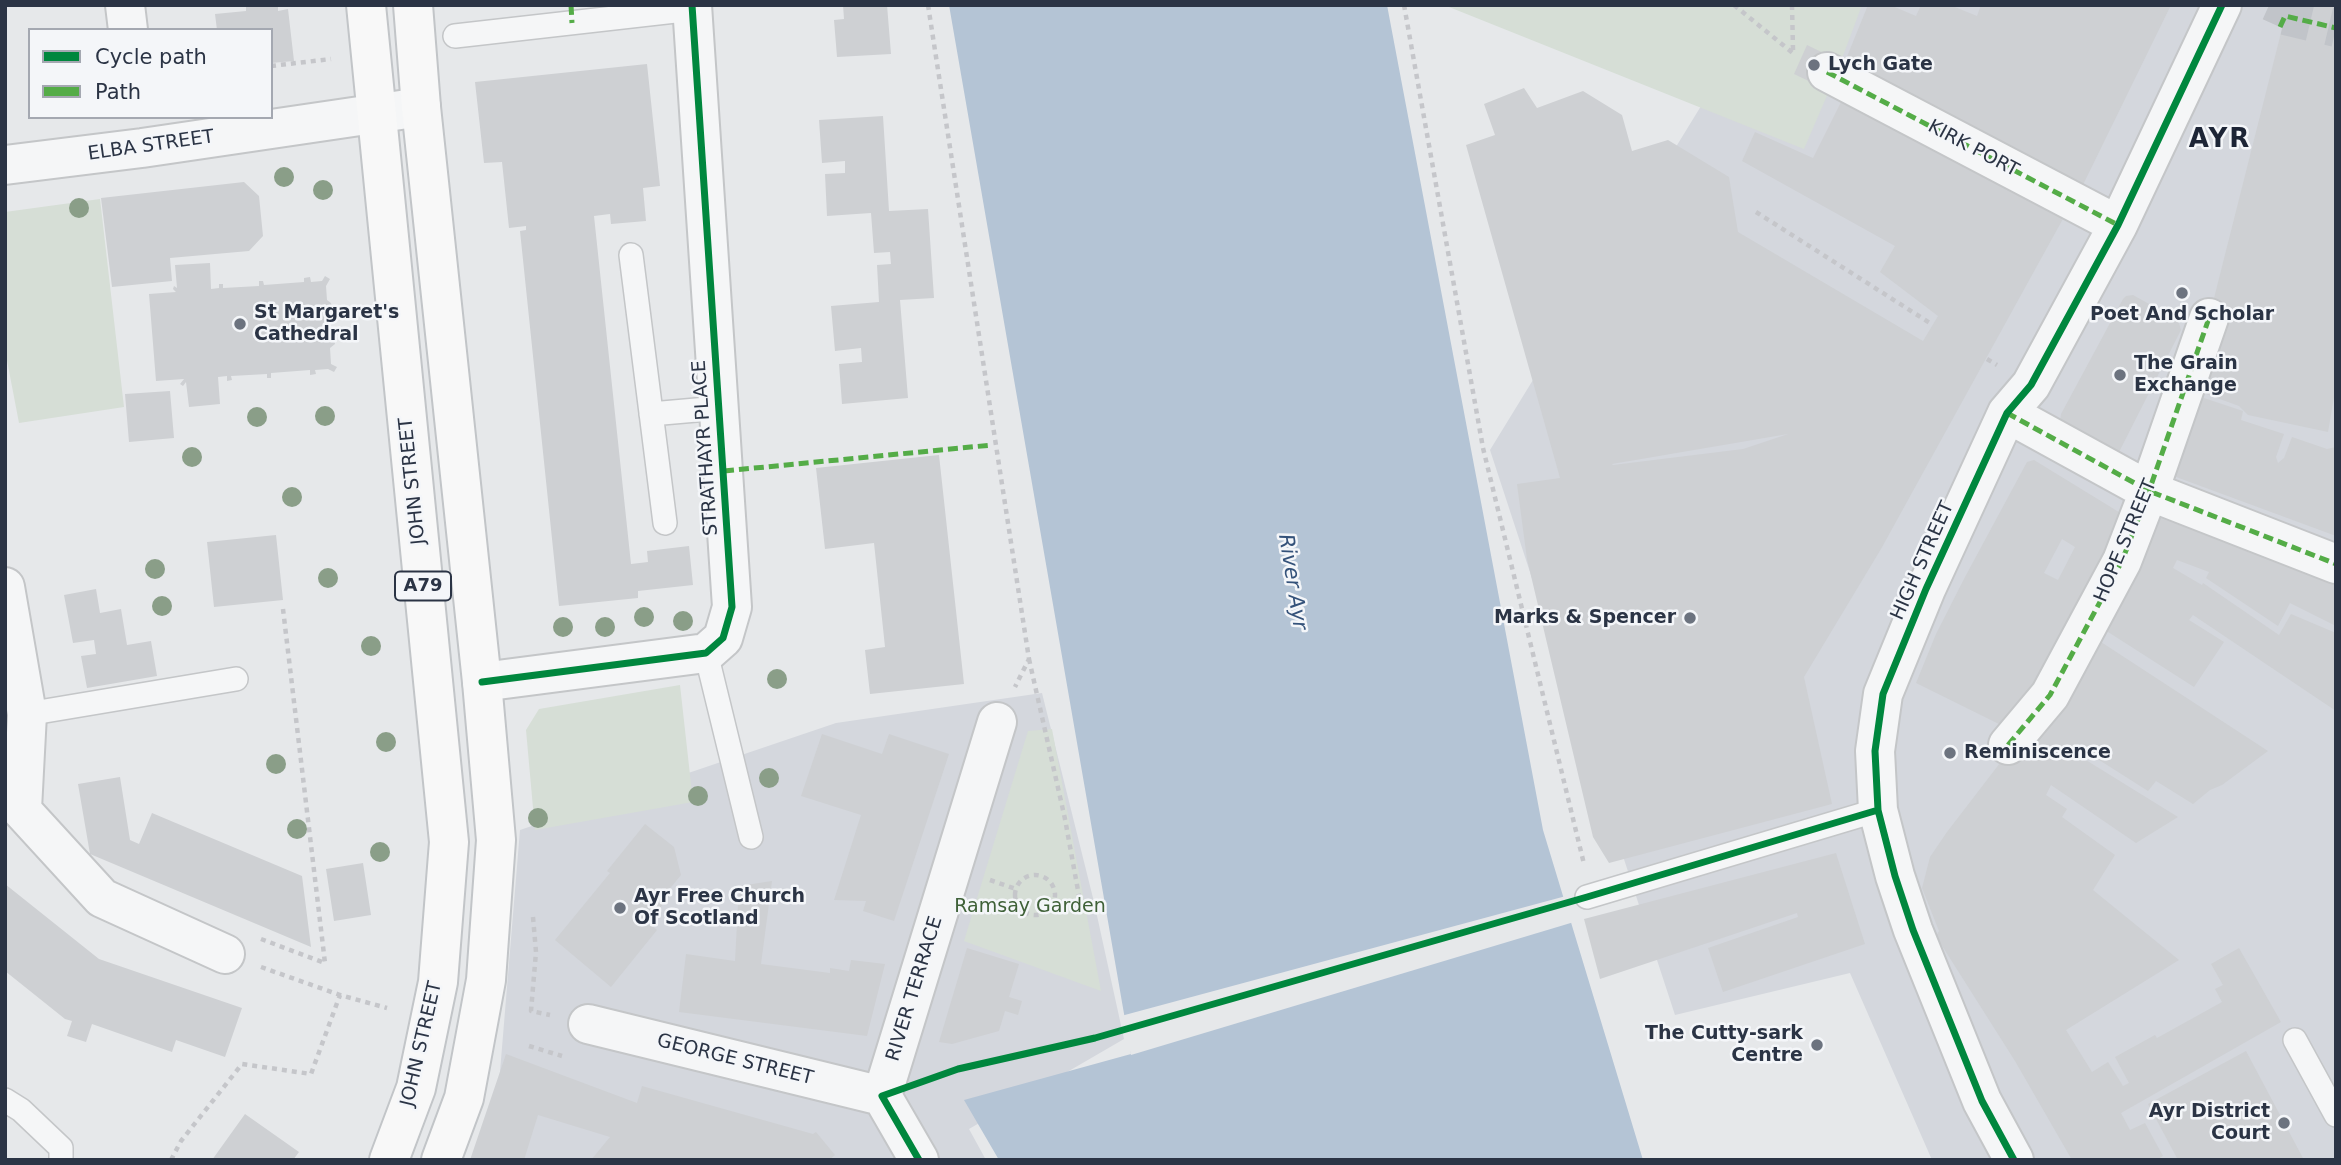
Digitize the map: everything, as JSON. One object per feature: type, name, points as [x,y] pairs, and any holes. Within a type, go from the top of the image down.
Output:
[{"type":"main road","name":"JOHN STREET","points":[[366,5],[449,842],[438,982],[416,1088],[388,1160]]},
{"type":"main road","name":"A79","points":[[413,5],[421,107],[496,840],[486,980],[464,1098],[441,1160]]},
{"type":"street","points":[[125,5],[128,28]]},
{"type":"street","name":"HIGH STREET","points":[[2014,1160],[1982,1101],[1913,930],[1895,876],[1878,810],[1875,751],[1884,694],[1926,589],[2007,413],[2031,385],[2118,225],[2222,5]]},
{"type":"street","name":"STRATHAYR PLACE","points":[[693,7],[732,607],[723,638],[706,653]]},
{"type":"street","name":"KIRK PORT","points":[[1814,65],[2118,225]]},
{"type":"street","name":"ELBA STREET","points":[[5,165],[140,133],[421,107]]},
{"type":"street","name":"HOPE STREET","points":[[2008,745],[2050,695],[2122,561],[2209,318]]},
{"type":"street","points":[[2007,413],[2149,491],[2336,564]]},
{"type":"street","points":[[5,587],[27,714],[14,801],[102,898],[225,954]]},
{"type":"street","points":[[481,682],[706,653]]},
{"type":"street","name":"RIVER TERRACE","points":[[882,1096],[998,722]]},
{"type":"street","name":"GEORGE STREET","points":[[588,1024],[882,1096]]},
{"type":"street","points":[[882,1096],[919,1160]]},
{"type":"lane","points":[[455,36],[693,7]]},
{"type":"lane","points":[[631,255],[664,523]]},
{"type":"lane","points":[[651,414],[719,408]]},
{"type":"lane","points":[[706,653],[751,837]]},
{"type":"lane","points":[[27,714],[236,679]]},
{"type":"lane","points":[[1587,897],[1878,810]]},
{"type":"lane","points":[[2295,1040],[2336,1115]]},
{"type":"lane","points":[[5,1100],[21,1110],[61,1148],[61,1160]]},
{"type":"path","points":[[928,5],[1029,659],[1065,818],[1081,907],[1055,901]]},
{"type":"path","points":[[1404,5],[1483,448],[1584,854]]},
{"type":"path","points":[[1734,5],[1794,54],[1814,65]]},
{"type":"path","points":[[1792,5],[1794,54]]},
{"type":"path","points":[[273,66],[370,54]]},
{"type":"path","points":[[1756,212],[1933,325]]},
{"type":"path","points":[[284,610],[325,963],[235,929],[225,954],[340,995],[387,1008]]},
{"type":"path","points":[[998,722],[1029,659]]},
{"type":"path","points":[[1031,875],[1039,875],[1052,884],[1056,892],[1055,901],[1051,909],[1035,916],[1018,907],[1016,889],[1022,880],[1031,875]]},
{"type":"path","points":[[531,1011],[536,952]]},
{"type":"path","points":[[171,1160],[181,1142],[242,1065],[311,1074],[340,995]]},
{"type":"shaded area","points":[[1763,5],[2336,5],[2336,1160],[1932,1160],[1850,973],[1675,1015],[1490,450]]},
{"type":"shaded area","points":[[1042,693],[1094,902],[1124,1039],[969,1129],[986,1160],[478,1160],[496,1120],[520,830],[836,723]]},
{"type":"green space","points":[[1444,5],[1862,5],[1804,149]]},
{"type":"green space","points":[[100,199],[124,407],[19,423],[5,350],[5,212]]},
{"type":"green space","points":[[680,685],[693,802],[535,830],[526,730],[539,709]]},
{"type":"green space","name":"Ramsay Garden","points":[[1052,729],[1101,991],[964,941],[1028,731]]},
{"type":"water","name":"River Ayr","points":[[949,5],[1387,5],[1543,830],[1643,1160],[999,1160],[964,1100],[1131,1054]]},
{"type":"pier","points":[[1566,896],[1574,922],[1131,1055],[1121,1016]]},
{"type":"building","points":[[246,5],[278,5],[278,11],[288,9],[294,61],[273,63],[273,28],[217,28],[215,14],[246,11]]},
{"type":"building","points":[[843,5],[887,5],[891,54],[837,57],[834,20],[844,19]]},
{"type":"building","points":[[1868,5],[1890,5],[1916,16],[1921,5],[1950,5],[1977,16],[1981,5],[2171,5],[2079,193],[1844,64]]},
{"type":"building","points":[[2288,5],[2336,5],[2336,397],[2328,432],[2248,415],[2239,406],[2195,390],[2209,318]]},
{"type":"building","name":"Lych Gate","points":[[1807,45],[1834,58],[1821,87],[1794,74]]},
{"type":"building","points":[[647,64],[660,186],[643,188],[646,221],[611,224],[610,214],[594,216],[631,564],[648,562],[647,551],[689,546],[693,585],[638,591],[638,598],[559,606],[520,231],[526,230],[526,226],[509,228],[502,162],[484,163],[475,82]]},
{"type":"building","points":[[1524,88],[1537,108],[1583,91],[1622,115],[1632,151],[1668,140],[1729,177],[1738,232],[1923,341],[1938,316],[1880,272],[1895,246],[1742,161],[1755,132],[1813,158],[1844,96],[2064,217],[1881,549],[1804,677],[1832,804],[1609,863],[1593,837],[1527,559],[1517,484],[1560,478],[1466,145],[1495,135],[1484,104]],"holes":[[[1788,434],[1743,449],[1613,465],[1612,464]]]},
{"type":"building","points":[[883,116],[889,211],[928,209],[934,298],[900,300],[908,398],[842,404],[839,364],[862,362],[861,348],[835,351],[831,306],[879,302],[877,265],[891,264],[890,252],[874,253],[871,213],[827,216],[825,174],[845,173],[845,161],[822,163],[819,120]]},
{"type":"building","points":[[244,182],[259,196],[263,236],[249,251],[170,258],[172,281],[112,287],[101,198]]},
{"type":"building","name":"St Margaret's Cathedral","points":[[210,263],[211,289],[219,288],[219,284],[223,284],[223,288],[259,286],[259,281],[263,281],[264,285],[304,282],[304,278],[310,277],[311,282],[322,281],[325,276],[330,279],[326,286],[327,300],[332,309],[328,313],[329,336],[334,339],[335,344],[330,348],[331,364],[337,367],[334,372],[328,369],[315,370],[316,374],[310,375],[310,370],[271,373],[271,378],[267,378],[267,374],[231,376],[232,380],[227,381],[227,376],[218,377],[220,404],[189,407],[186,382],[183,386],[180,384],[184,379],[156,381],[149,294],[176,292],[173,289],[174,286],[177,288],[175,265]]},
{"type":"building","name":"The Grain Exchange","points":[[2133,295],[2178,320],[2181,330],[2118,454],[2060,422],[2061,414],[2123,299]]},
{"type":"building","points":[[170,391],[174,438],[129,442],[125,394]]},
{"type":"building","points":[[2189,393],[2243,411],[2241,420],[2284,434],[2276,457],[2278,463],[2284,458],[2292,437],[2327,449],[2336,447],[2336,536],[2168,474]]},
{"type":"building","points":[[939,455],[964,684],[870,694],[865,650],[885,647],[874,543],[825,549],[816,468]]},
{"type":"building","points":[[2034,460],[2127,517],[2011,730],[1916,683],[1936,634],[2027,462]],"holes":[[[2062,539],[2075,547],[2058,580],[2044,573]]]},
{"type":"building","points":[[2157,517],[2225,540],[2336,585],[2336,626],[2290,603],[2278,626],[2206,578],[2209,572],[2177,560],[2173,568],[2202,585],[2203,583],[2279,635],[2291,614],[2336,633],[2336,711],[2193,615],[2189,620],[2224,642],[2194,687],[2105,630]]},
{"type":"building","points":[[276,535],[283,600],[214,607],[207,542]]},
{"type":"building","points":[[96,589],[100,613],[121,609],[127,645],[151,641],[157,676],[87,688],[81,656],[96,654],[94,640],[73,643],[64,595]]},
{"type":"building","points":[[2101,642],[2268,751],[2193,804],[2156,781],[2148,791],[2085,751],[2081,757],[2178,817],[2136,843],[2051,785],[2046,795],[2067,809],[2062,817],[2115,855],[2093,890],[2179,960],[2066,1030],[2092,1072],[2108,1062],[2123,1086],[2129,1083],[2115,1057],[2155,1035],[2157,1038],[2222,1002],[2215,989],[2223,985],[2211,964],[2239,948],[2281,1022],[2121,1113],[2130,1130],[2145,1123],[2163,1156],[2156,1160],[2072,1160],[2015,1061],[1936,936],[1939,931],[1922,888],[1930,857],[1947,832],[2000,763],[2035,729],[2069,688]]},
{"type":"building","points":[[822,734],[882,754],[889,734],[949,754],[894,921],[863,911],[866,901],[834,900],[861,815],[801,796]]},
{"type":"building","points":[[120,777],[130,840],[139,844],[152,813],[302,876],[311,947],[90,854],[78,784]]},
{"type":"building","name":"Ayr Free Church Of Scotland","points":[[645,824],[674,847],[681,875],[667,892],[671,894],[648,923],[657,930],[611,987],[555,940],[610,873],[607,871]]},
{"type":"building","points":[[1836,853],[1865,944],[1723,992],[1708,948],[1798,917],[1797,913],[1600,979],[1584,919]]},
{"type":"building","points":[[363,863],[371,915],[334,921],[326,869]]},
{"type":"building","points":[[772,881],[761,964],[830,973],[830,968],[849,971],[851,960],[885,964],[867,1036],[679,1012],[686,954],[735,961],[739,886]]},
{"type":"building","points":[[5,884],[99,959],[242,1008],[225,1057],[176,1040],[172,1052],[92,1024],[86,1042],[67,1036],[72,1021],[65,1019],[5,971]]},
{"type":"building","points":[[967,948],[1019,964],[1009,997],[1022,1001],[1018,1015],[1005,1011],[999,1031],[952,1044],[939,1042]]},
{"type":"building","points":[[2246,1051],[2304,1160],[2178,1160],[2148,1104]]},
{"type":"building","points":[[506,1054],[637,1103],[642,1086],[813,1134],[816,1132],[835,1155],[829,1160],[591,1160],[610,1137],[538,1115],[524,1160],[470,1160]]},
{"type":"building","points":[[245,1114],[299,1152],[293,1160],[212,1160]]},
{"type":"tunnel","points":[[2280,27],[2285,16],[2336,28]]},
{"type":"marked path","points":[[571,5],[572,23]]},
{"type":"marked path","points":[[2280,27],[2285,16],[2336,28]]},
{"type":"marked path","points":[[1827,72],[2118,225]]},
{"type":"marked path","points":[[2008,745],[2050,695],[2122,561],[2209,318]]},
{"type":"marked path","points":[[2007,413],[2149,491],[2336,564]]},
{"type":"marked path","points":[[724,471],[992,445]]},
{"type":"cycle path","points":[[482,682],[706,653],[723,638],[732,607],[692,5]]},
{"type":"cycle path","points":[[2014,1160],[1982,1101],[1913,930],[1895,876],[1878,810],[1875,751],[1883,694],[1926,589],[2007,413],[2031,385],[2118,225],[2222,5]]},
{"type":"cycle path","points":[[919,1160],[882,1096],[958,1069],[1095,1038],[1587,897],[1878,810]]},
{"type":"place","name":"Lych Gate","points":[[1814,65]]},
{"type":"place","name":"Poet And Scholar","points":[[2182,293]]},
{"type":"place","name":"St Margaret's Cathedral","points":[[240,324]]},
{"type":"place","name":"The Grain Exchange","points":[[2120,375]]},
{"type":"place","name":"Marks & Spencer","points":[[1690,618]]},
{"type":"place","name":"Reminiscence","points":[[1950,753]]},
{"type":"place","name":"Ayr Free Church Of Scotland","points":[[620,908]]},
{"type":"place","name":"The Cutty-sark Centre","points":[[1817,1045]]},
{"type":"place","name":"Ayr District Court","points":[[2284,1123]]},
{"type":"district","name":"AYR","points":[[2220,140]]}]
